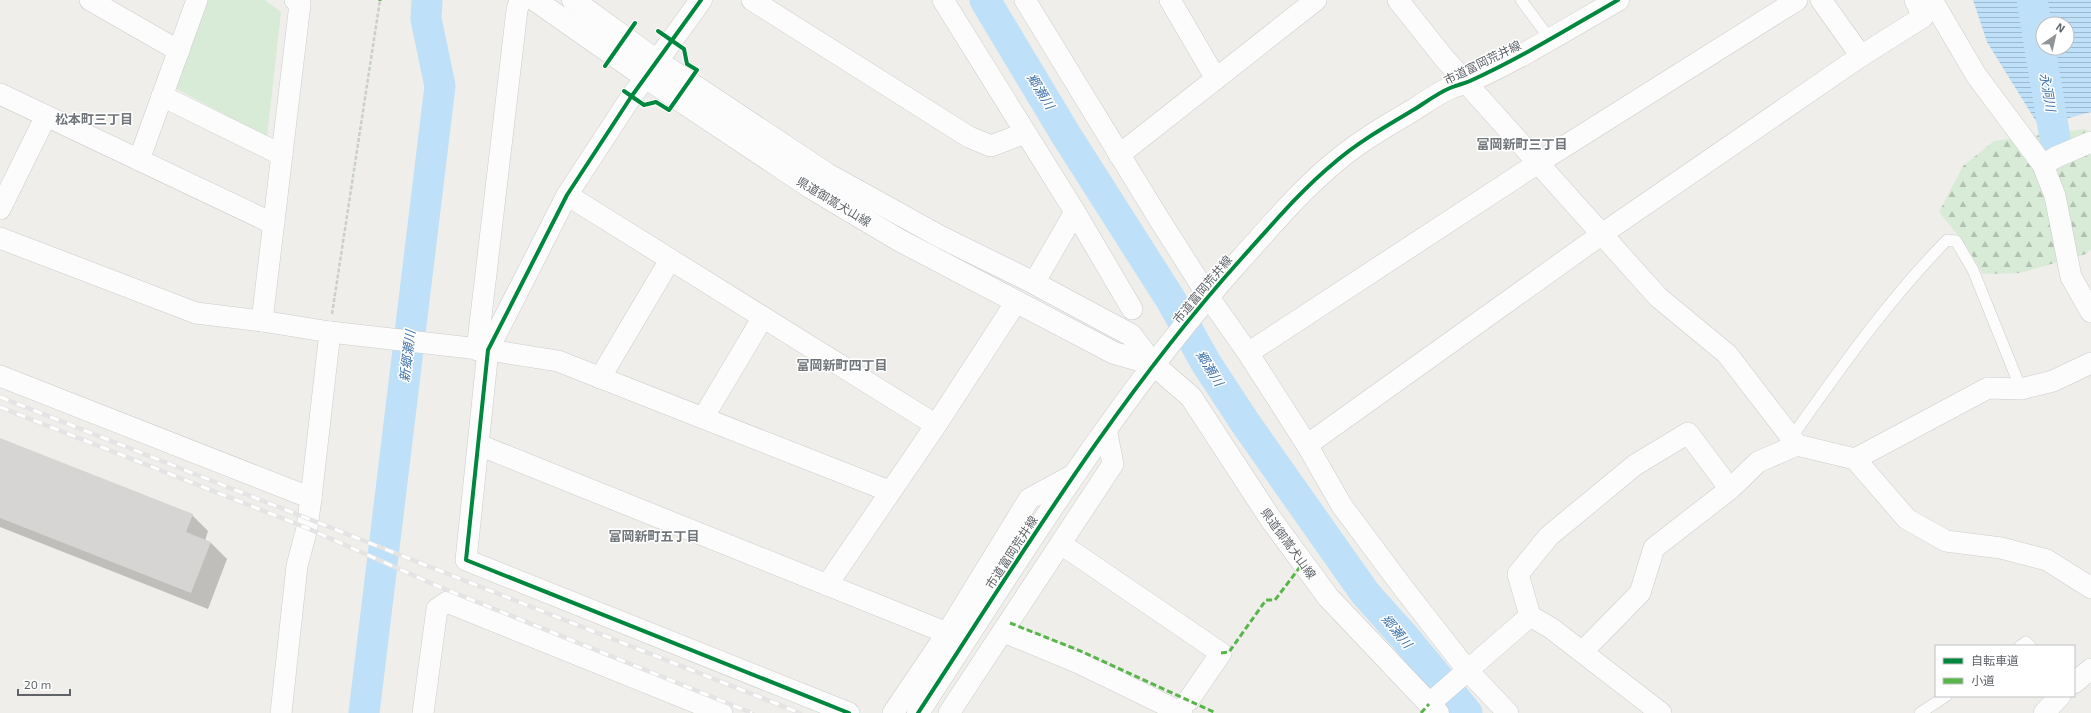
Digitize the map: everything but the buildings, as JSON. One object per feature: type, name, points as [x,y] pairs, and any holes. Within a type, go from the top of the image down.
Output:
[{"type":"main road","name":"県道御嵩犬山線","points":[[535,0],[827,174],[939,236],[1034,283],[1131,335],[1153,364],[1191,397],[1270,518],[1328,597],[1433,708]]},
{"type":"main road","name":"県道御嵩犬山線","points":[[573,0],[651,69],[810,187],[899,240],[1114,353],[1153,364]]},
{"type":"main road","points":[[651,69],[701,0]]},
{"type":"main road","name":"市道富岡荒井線","points":[[918,713],[1069,482],[1106,429],[1131,397],[1153,364],[1208,296],[1294,200],[1335,162],[1393,122],[1450,88],[1468,82],[1550,39],[1618,0]]},
{"type":"street","points":[[90,0],[179,51]]},
{"type":"street","points":[[139,160],[197,0]]},
{"type":"street","points":[[262,321],[300,4],[295,0]]},
{"type":"street","points":[[520,0],[517,10],[483,350],[479,445],[466,560],[849,713]]},
{"type":"street","points":[[752,0],[969,137],[991,146],[1025,133]]},
{"type":"street","points":[[942,0],[1075,212],[1132,309]]},
{"type":"street","points":[[1025,0],[1208,296],[1248,353],[1307,445],[1342,506],[1468,671],[1508,713]]},
{"type":"street","points":[[1170,0],[1216,79]]},
{"type":"street","points":[[1120,155],[1316,0]]},
{"type":"street","points":[[1398,0],[1444,58],[1468,82],[1658,297],[1727,354],[1794,441],[1855,459],[1907,519],[1946,541],[2002,548],[2047,560],[2091,588]]},
{"type":"street","points":[[1248,353],[1538,163],[1797,0]]},
{"type":"street","points":[[1821,0],[1861,56]]},
{"type":"street","points":[[1307,445],[1602,234],[1861,56],[1923,17],[1915,0]]},
{"type":"street","points":[[1932,0],[1976,75],[2043,165],[2055,196],[2071,277],[2091,312]]},
{"type":"street","points":[[483,350],[567,195],[651,69]]},
{"type":"street","points":[[0,94],[274,224]]},
{"type":"street","points":[[162,96],[282,155]]},
{"type":"street","points":[[0,209],[46,116]]},
{"type":"street","points":[[2043,165],[2056,157],[2091,142]]},
{"type":"street","points":[[567,195],[936,425]]},
{"type":"street","points":[[1034,283],[1075,212]]},
{"type":"street","points":[[0,238],[196,313],[262,321],[330,332],[483,350],[558,361],[889,491]]},
{"type":"street","points":[[600,378],[670,260]]},
{"type":"street","points":[[827,585],[889,491],[936,425],[1016,302]]},
{"type":"street","points":[[703,418],[763,317]]},
{"type":"street","points":[[280,713],[298,566],[307,528],[311,498],[330,332]]},
{"type":"street","points":[[1855,459],[1988,388],[2021,389],[2053,381],[2091,363]]},
{"type":"street","points":[[0,376],[311,498]]},
{"type":"street","points":[[949,713],[1004,632],[1112,464],[1106,429]]},
{"type":"street","points":[[1661,713],[1551,628],[1530,616],[1518,574],[1549,536],[1635,465],[1688,433],[1730,489]]},
{"type":"street","points":[[1582,652],[1640,593],[1654,548],[1730,489],[1758,462],[1794,441]]},
{"type":"street","points":[[479,445],[947,633]]},
{"type":"street","points":[[893,713],[947,633],[1029,499],[1069,482]]},
{"type":"street","points":[[1004,632],[1185,707],[1221,654],[1061,544]]},
{"type":"street","points":[[423,713],[437,609],[447,602],[722,713]]},
{"type":"street","points":[[1433,708],[1468,671],[1530,616]]},
{"type":"street","points":[[2044,713],[2059,697]]},
{"type":"lane","points":[[1521,0],[1550,39]]},
{"type":"lane","points":[[1794,441],[1846,360],[1913,274],[1946,240],[1956,241],[1973,270],[2021,389]]},
{"type":"lane","points":[[1920,713],[1944,697]]},
{"type":"path","points":[[330,332],[380,0]]},
{"type":"green space","points":[[208,0],[265,0],[281,12],[267,137],[175,88]]},
{"type":"green space","points":[[2085,129],[2091,133],[2091,249],[2086,254],[2020,273],[1983,274],[1965,244],[1939,212],[1963,166],[1994,141]]},
{"type":"water","points":[[1973,0],[2091,0],[2091,112],[2039,126],[1987,42]]},
{"type":"waterway","name":"新郷瀬川","points":[[364,713],[440,86],[426,19],[427,0]]},
{"type":"waterway","name":"郷瀬川","points":[[985,0],[1066,135],[1171,300],[1206,363],[1246,424],[1365,593],[1407,640],[1467,713]]},
{"type":"waterway","name":"永洞川","points":[[2032,0],[2055,138]]},
{"type":"railway","points":[[0,397],[800,713]]},
{"type":"railway","points":[[0,407],[307,528],[435,585],[752,713]]},
{"type":"marked path","points":[[1221,653],[1229,652],[1266,600],[1275,600],[1303,563]]},
{"type":"marked path","points":[[1010,623],[1083,652],[1216,713]]},
{"type":"marked path","points":[[1421,713],[1429,704]]},
{"type":"cycle path","points":[[701,0],[631,97],[567,195],[488,350],[466,560],[849,713]]},
{"type":"cycle path","points":[[918,713],[1032,537],[1111,422],[1196,312],[1241,259],[1298,197],[1343,155],[1373,134],[1437,95],[1508,63],[1618,0]]},
{"type":"cycle path","points":[[605,66],[635,23]]},
{"type":"cycle path","points":[[624,91],[644,105],[656,102],[669,110],[697,70],[687,64],[684,49],[658,31]]},
{"type":"district","name":"松本町三丁目","points":[[94,119]]},
{"type":"district","name":"富岡新町三丁目","points":[[1522,144]]},
{"type":"district","name":"富岡新町四丁目","points":[[842,365]]},
{"type":"district","name":"富岡新町五丁目","points":[[654,536]]}]
